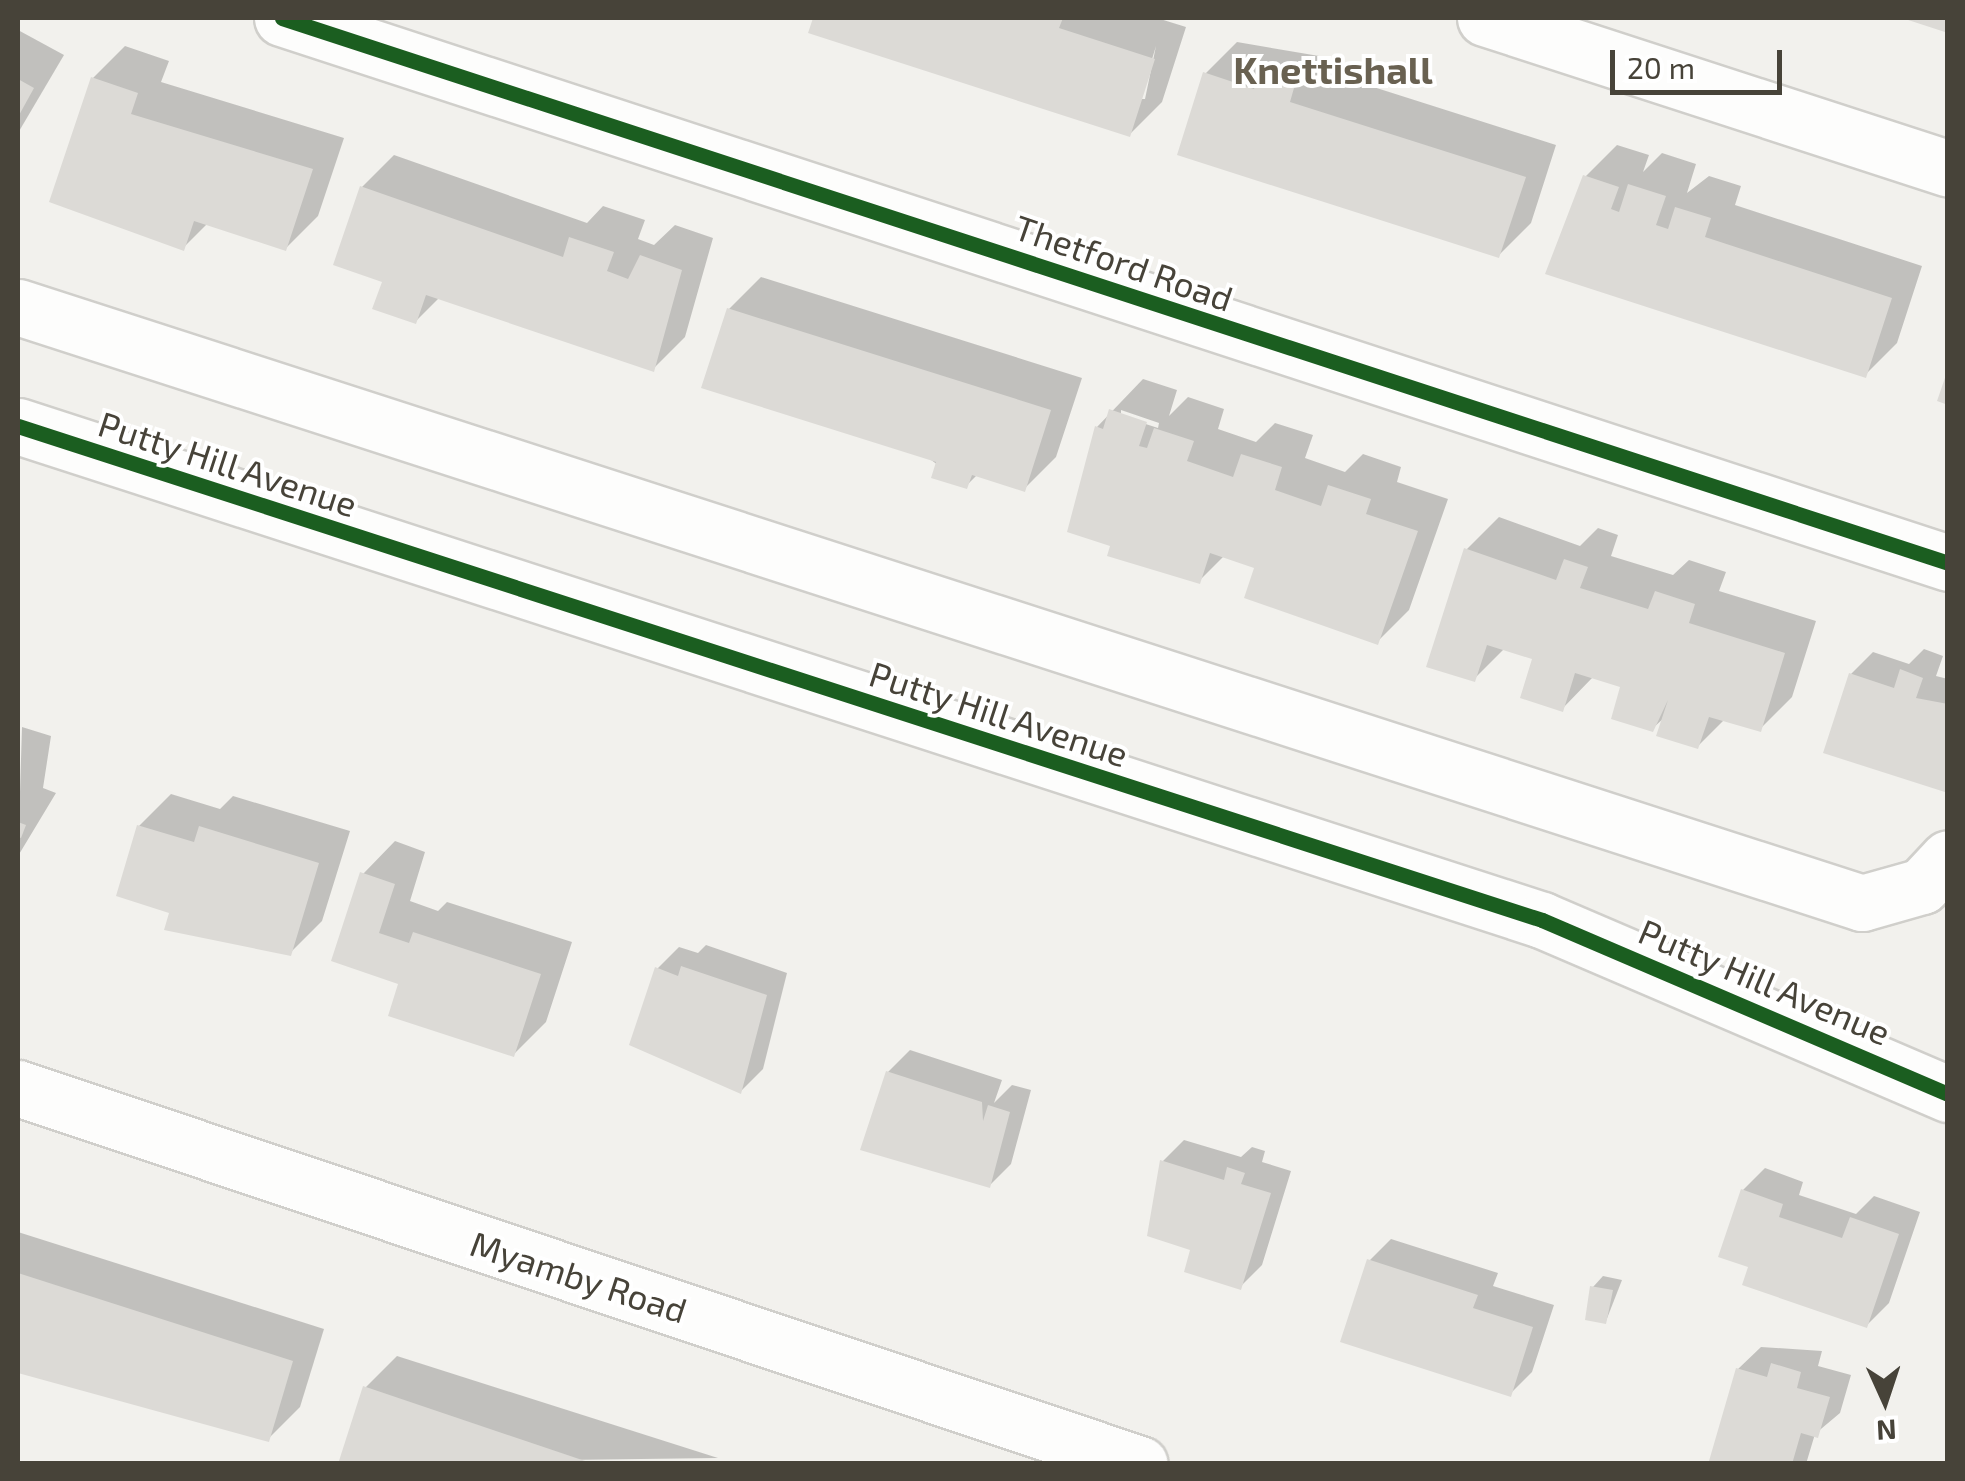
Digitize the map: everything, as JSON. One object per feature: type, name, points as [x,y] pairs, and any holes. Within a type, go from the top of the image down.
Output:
[{"type":"street","name":"Thetford Road","points":[[282,18],[1948,563]]},
{"type":"street","points":[[1485,18],[1948,168]]},
{"type":"street","points":[[18,307],[1862,903],[1922,886],[1948,858]]},
{"type":"street","name":"Putty Hill Avenue","points":[[18,426],[1542,920],[1948,1094]]},
{"type":"street","name":"Myamby Road","points":[[18,1088],[1140,1464]]},
{"type":"building","points":[[813,18],[1063,18],[1059,28],[1155,59],[1130,137],[808,33]]},
{"type":"building","points":[[1902,18],[1948,18],[1948,33]]},
{"type":"building","points":[[1203,72],[1254,89],[1258,77],[1294,88],[1290,102],[1526,177],[1499,258],[1177,155]]},
{"type":"building","points":[[91,77],[138,93],[131,114],[313,169],[286,251],[194,221],[184,251],[49,202]]},
{"type":"building","points":[[18,79],[34,88],[18,117]]},
{"type":"building","points":[[1583,175],[1619,187],[1611,209],[1619,212],[1628,184],[1666,196],[1656,225],[1668,229],[1675,207],[1711,218],[1705,237],[1892,298],[1866,378],[1545,274]]},
{"type":"building","points":[[360,186],[563,257],[569,237],[614,252],[607,271],[628,279],[640,255],[682,270],[654,372],[426,295],[416,324],[372,309],[382,282],[333,265]]},
{"type":"building","points":[[727,308],[1051,410],[1025,492],[972,475],[967,489],[931,478],[936,462],[701,388]]},
{"type":"building","points":[[1948,372],[1948,405],[1937,401]]},
{"type":"building","points":[[1109,409],[1147,422],[1139,446],[1147,448],[1154,428],[1194,441],[1187,461],[1233,477],[1241,454],[1282,467],[1275,490],[1321,506],[1328,485],[1371,499],[1366,514],[1418,531],[1378,645],[1244,598],[1254,568],[1210,553],[1200,584],[1107,556],[1110,546],[1067,532],[1095,426],[1103,429]]},
{"type":"building","points":[[1464,548],[1556,580],[1564,559],[1588,567],[1580,588],[1648,609],[1655,591],[1695,604],[1689,623],[1785,653],[1761,732],[1709,717],[1698,749],[1656,736],[1668,700],[1653,732],[1611,719],[1620,687],[1575,673],[1563,712],[1520,698],[1532,659],[1487,645],[1475,682],[1426,667]]},
{"type":"building","points":[[1900,669],[1923,678],[1916,698],[1948,704],[1948,793],[1823,753],[1849,673],[1894,688]]},
{"type":"building","points":[[18,822],[26,825],[21,838],[18,837]]},
{"type":"building","points":[[137,825],[194,842],[199,826],[319,863],[291,956],[164,930],[169,913],[116,896]]},
{"type":"building","points":[[360,872],[395,884],[379,933],[409,943],[413,932],[541,974],[514,1057],[388,1016],[398,984],[331,961]]},
{"type":"building","points":[[681,966],[767,995],[741,1094],[629,1045],[655,967],[678,976]]},
{"type":"building","points":[[886,1071],[982,1102],[983,1121],[988,1105],[1010,1112],[990,1188],[860,1150]]},
{"type":"building","points":[[1160,1160],[1224,1180],[1227,1167],[1245,1173],[1241,1184],[1271,1193],[1241,1290],[1184,1272],[1190,1250],[1147,1236]]},
{"type":"building","points":[[1741,1189],[1783,1204],[1779,1217],[1842,1238],[1850,1217],[1899,1234],[1867,1328],[1742,1285],[1748,1267],[1718,1257]]},
{"type":"building","points":[[1367,1259],[1478,1295],[1473,1308],[1533,1327],[1511,1397],[1340,1342]]},
{"type":"building","points":[[18,1273],[293,1361],[269,1442],[18,1373]]},
{"type":"building","points":[[1590,1286],[1613,1290],[1606,1324],[1585,1320]]},
{"type":"building","points":[[1771,1363],[1801,1372],[1797,1388],[1830,1397],[1818,1438],[1801,1433],[1792,1464],[1709,1461],[1736,1368],[1767,1377]]},
{"type":"building","points":[[363,1386],[591,1463],[591,1464],[338,1464]]},
{"type":"cycle path","points":[[282,18],[1948,563]]},
{"type":"cycle path","points":[[18,426],[1542,920],[1948,1094]]},
{"type":"district","name":"Knettishall","points":[[1333,70]]}]
